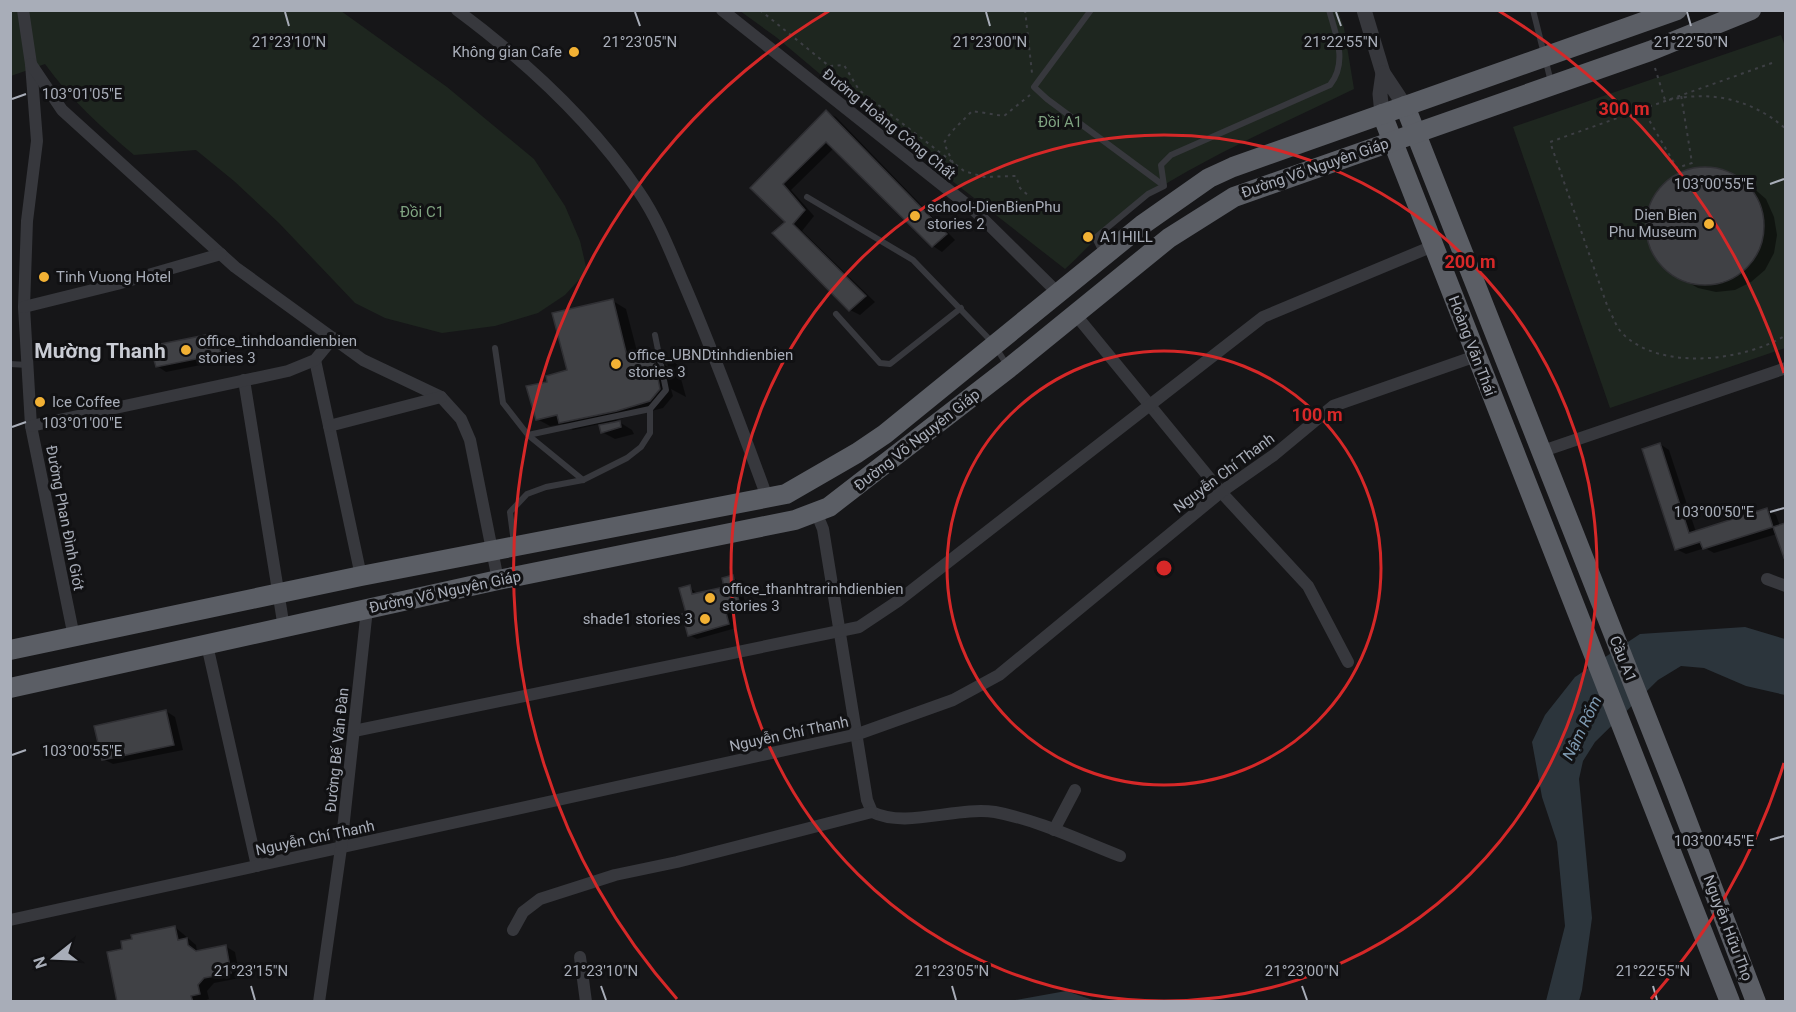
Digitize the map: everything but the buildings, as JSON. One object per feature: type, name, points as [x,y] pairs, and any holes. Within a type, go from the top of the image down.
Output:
[{"type":"highway","name":"Đường Võ Nguyên Giáp","points":[[10,688],[498,580],[795,520],[829,507],[1009,368],[1169,238],[1234,196],[1650,51],[1750,10]]},
{"type":"highway","name":"Đường Võ Nguyên Giáp","points":[[10,650],[493,549],[786,494],[857,453],[1104,255],[1209,178],[1672,11]]},
{"type":"highway","name":"Hoàng Văn Thái","points":[[1405,106],[1572,531]]},
{"type":"highway","name":"Hoàng Văn Thái","points":[[1382,114],[1549,544]]},
{"type":"highway","points":[[1057,292],[1076,314]]},
{"type":"highway","points":[[1490,325],[1476,356],[1506,367]]},
{"type":"highway","points":[[616,526],[621,555]]},
{"type":"highway","name":"Cầu A1","points":[[1572,531],[1674,788]]},
{"type":"highway","name":"Cầu A1","points":[[1549,544],[1650,799]]},
{"type":"highway","points":[[361,576],[367,609]]},
{"type":"highway","name":"Nguyễn Hữu Thọ","points":[[1674,788],[1755,1002]]},
{"type":"highway","name":"Nguyễn Hữu Thọ","points":[[1650,799],[1730,1002]]},
{"type":"street","name":"Đường Phan Đình Giót","points":[[22,10],[31,64],[37,141],[27,221],[24,307],[31,426],[74,637]]},
{"type":"street","points":[[457,10],[541,78],[588,125],[639,192],[656,220],[720,367],[767,497]]},
{"type":"street","name":"Đường Hoàng Công Chất","points":[[722,10],[768,44],[975,211],[1057,292]]},
{"type":"street","points":[[1364,10],[1383,73],[1405,106]]},
{"type":"street","points":[[31,64],[62,110],[221,254],[363,360],[441,398],[461,419],[470,440],[498,580]]},
{"type":"street","points":[[1382,114],[1383,73]]},
{"type":"street","points":[[354,731],[860,627],[898,601],[1263,317],[1433,246]]},
{"type":"street","points":[[24,307],[117,284],[221,254]]},
{"type":"street","points":[[1076,314],[1221,492],[1308,586],[1348,662]]},
{"type":"street","points":[[31,426],[288,371],[315,360],[333,338]]},
{"type":"street","name":"Nguyễn Chí Thanh","points":[[10,920],[858,734],[953,700],[999,675],[1221,492],[1274,455],[1333,406],[1476,356]]},
{"type":"street","points":[[315,360],[361,576]]},
{"type":"street","points":[[1540,452],[1785,368]]},
{"type":"street","points":[[244,380],[284,628]]},
{"type":"street","points":[[329,426],[441,398]]},
{"type":"street","points":[[816,512],[823,529],[867,800],[872,812]]},
{"type":"street","points":[[1767,579],[1785,585]]},
{"type":"street","name":"Đường Bế Văn Đàn","points":[[319,1002],[341,848],[367,609]]},
{"type":"street","points":[[207,645],[257,866]]},
{"type":"street","points":[[1054,830],[1075,790]]},
{"type":"street","points":[[513,930],[523,912],[540,899],[615,875],[677,862],[872,812],[894,818],[978,811],[1017,817],[1120,856]]},
{"type":"street","points":[[580,957],[586,1002]]},
{"type":"lane","points":[[1091,10],[1035,88],[1164,186]]},
{"type":"lane","points":[[1164,186],[1161,165],[1171,155],[1330,85],[1336,78],[1340,50],[1329,10]]},
{"type":"lane","points":[[1533,10],[1552,85]]},
{"type":"lane","points":[[1104,255],[1095,238],[1148,194],[1164,186]]},
{"type":"lane","points":[[807,197],[913,260],[993,343],[1009,368]]},
{"type":"lane","points":[[836,314],[880,363],[885,365],[890,364],[961,308]]},
{"type":"lane","points":[[528,435],[650,409],[666,390],[655,334]]},
{"type":"lane","points":[[495,348],[503,403],[528,435],[583,480]]},
{"type":"lane","points":[[10,364],[27,365]]},
{"type":"lane","points":[[514,546],[510,512],[527,494],[546,487],[583,480],[604,472],[641,447],[650,433],[650,409]]},
{"type":"path","points":[[760,10],[829,66],[844,64],[859,90],[963,171],[984,177],[1016,176],[1020,188],[1030,197]]},
{"type":"path","points":[[954,164],[944,143],[950,132],[958,127],[972,111],[1004,116],[1035,88],[1025,10]]},
{"type":"path","points":[[1650,51],[1665,100]]},
{"type":"path","points":[[1656,103],[1772,63]]},
{"type":"path","points":[[1642,108],[1677,168],[1692,163],[1681,96]]},
{"type":"path","points":[[1785,129],[1772,117],[1744,102],[1713,96],[1681,96],[1550,142],[1608,308],[1622,333],[1644,347],[1663,354],[1706,358],[1754,351],[1785,335]]},
{"type":"green space","name":"Đồi C1","points":[[10,11],[341,11],[447,87],[534,159],[565,206],[580,241],[587,271],[565,295],[538,313],[495,326],[442,333],[385,318],[355,303],[279,223],[234,181],[196,150],[134,155],[87,112],[45,64],[11,76]]},
{"type":"green space","name":"Đồi A1","points":[[740,11],[1338,11],[1344,28],[1354,89],[1191,169],[1139,201],[1110,225],[1065,269],[883,127],[776,37]]},
{"type":"green space","points":[[1781,35],[1786,49],[1785,348],[1610,408],[1513,127]]},
{"type":"water","name":"Nậm Rốm","points":[[1745,627],[1785,639],[1785,695],[1746,686],[1704,668],[1681,666],[1658,680],[1595,742],[1583,761],[1579,779],[1592,918],[1582,990],[1579,1001],[1546,1001],[1565,926],[1557,842],[1542,797],[1532,742],[1545,715],[1575,677],[1640,634]]},
{"type":"water","points":[[1066,991],[1096,1001],[1010,1001]]},
{"type":"place","name":"Không gian Cafe","points":[[574,52]]},
{"type":"place","name":"school-DienBienPhu stories 2","points":[[915,216]]},
{"type":"place","name":"Dien Bien Phu Museum","points":[[1709,224]]},
{"type":"place","name":"A1 HILL","points":[[1088,237]]},
{"type":"place","name":"Tinh Vuong Hotel","points":[[44,277]]},
{"type":"place","name":"office_tinhdoandienbien stories 3","points":[[186,350]]},
{"type":"place","name":"office_UBNDtinhdienbien stories 3","points":[[616,364]]},
{"type":"place","name":"Ice Coffee","points":[[40,402]]},
{"type":"place","name":"office_thanhtrarinhdienbien stories 3","points":[[710,598]]},
{"type":"place","name":"shade1 stories 3","points":[[705,619]]},
{"type":"district","name":"Mường Thanh","points":[[100,351]]}]
